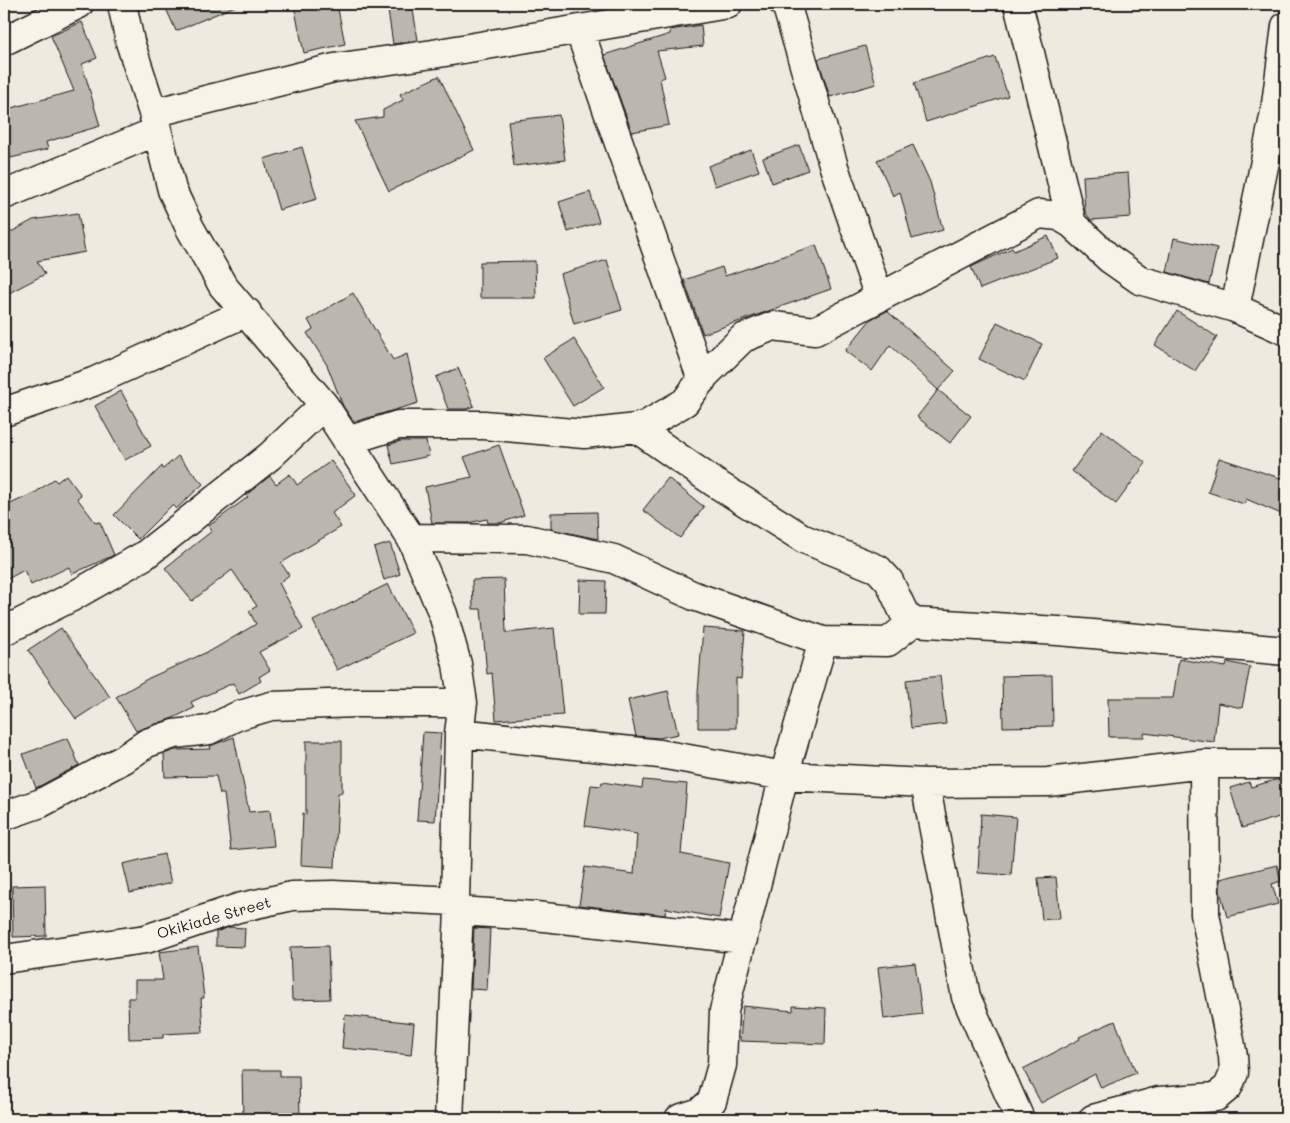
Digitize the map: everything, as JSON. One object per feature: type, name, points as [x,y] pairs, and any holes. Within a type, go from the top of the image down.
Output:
[{"type":"street","points":[[4,41],[79,4]]},
{"type":"street","points":[[122,4],[130,42],[155,122],[172,190],[190,228],[223,286],[324,405],[411,538],[443,614],[457,664],[463,703],[459,732],[457,906],[449,1119]]},
{"type":"street","points":[[4,195],[155,122],[334,68],[728,4]]},
{"type":"street","points":[[784,4],[787,7],[834,167],[879,297]]},
{"type":"street","points":[[1018,4],[1072,224]]},
{"type":"street","points":[[1235,308],[1275,112],[1286,26]]},
{"type":"street","points":[[579,29],[702,380]]},
{"type":"street","points":[[347,441],[398,425],[484,425],[584,434],[636,428],[685,402],[702,380],[743,338],[773,326],[815,332],[1039,214],[1058,216],[1072,224],[1110,259],[1140,280],[1235,308],[1286,331]]},
{"type":"street","points":[[4,412],[93,382],[247,312]]},
{"type":"street","points":[[4,631],[70,598],[146,555],[270,456],[324,405]]},
{"type":"street","points":[[636,428],[715,483],[804,539],[878,569],[889,581],[904,613],[913,622],[1058,631],[1286,651]]},
{"type":"street","points":[[411,538],[527,539],[614,558],[694,596],[823,641],[888,642],[913,622]]},
{"type":"street","points":[[679,1119],[700,1112],[712,1101],[722,1065],[724,1011],[784,776],[823,641]]},
{"type":"street","points":[[4,816],[50,798],[124,759],[147,743],[174,734],[209,730],[237,716],[271,706],[356,703],[463,703]]},
{"type":"street","points":[[459,732],[660,754],[784,776],[925,783],[1048,782],[1204,764],[1285,764]]},
{"type":"street","points":[[1093,1119],[1164,1110],[1216,1097],[1228,1087],[1234,1073],[1206,914],[1204,764]]},
{"type":"street","points":[[925,783],[966,997],[1020,1119]]},
{"type":"street","name":"Okikiade Street","points":[[4,959],[146,939],[238,908],[292,896],[333,895],[457,906],[742,939]]},
{"type":"building","points":[[164,4],[240,4],[176,31]]},
{"type":"building","points":[[337,4],[345,44],[304,53],[294,6]]},
{"type":"building","points":[[387,4],[412,4],[418,40],[393,44]]},
{"type":"building","points":[[82,22],[97,58],[82,64],[100,126],[46,142],[48,149],[11,158],[4,127],[4,110],[74,91],[51,36]]},
{"type":"building","points":[[701,25],[703,46],[657,51],[665,77],[660,79],[669,125],[632,132],[604,55],[670,34],[670,30]]},
{"type":"building","points":[[865,46],[876,84],[830,97],[818,59]]},
{"type":"building","points":[[995,57],[1008,96],[926,122],[914,83]]},
{"type":"building","points":[[439,76],[474,150],[389,191],[355,121],[383,117],[383,110],[403,100],[400,94]]},
{"type":"building","points":[[559,115],[565,160],[514,166],[508,121]]},
{"type":"building","points":[[799,145],[808,170],[772,183],[763,158]]},
{"type":"building","points":[[913,145],[930,182],[943,230],[912,239],[900,192],[893,196],[877,160]]},
{"type":"building","points":[[302,147],[317,199],[279,210],[264,159]]},
{"type":"building","points":[[751,150],[759,171],[715,186],[708,166]]},
{"type":"building","points":[[1128,173],[1131,217],[1091,220],[1085,212],[1083,176]]},
{"type":"building","points":[[590,192],[599,222],[568,232],[559,202]]},
{"type":"building","points":[[78,213],[85,252],[37,261],[45,274],[9,293],[4,283],[4,236],[33,220]]},
{"type":"building","points":[[1048,236],[1058,258],[980,289],[971,267],[1012,248],[1014,251]]},
{"type":"building","points":[[1174,238],[1217,248],[1209,284],[1167,272]]},
{"type":"building","points":[[816,245],[831,289],[703,334],[684,280],[722,267],[725,276]]},
{"type":"building","points":[[607,260],[622,310],[574,324],[560,274]]},
{"type":"building","points":[[535,261],[536,298],[480,298],[480,262]]},
{"type":"building","points":[[353,293],[393,360],[407,354],[418,403],[354,422],[343,406],[327,365],[307,333],[313,329],[308,320]]},
{"type":"building","points":[[887,311],[955,371],[938,390],[890,345],[872,371],[845,351],[871,319]]},
{"type":"building","points":[[1177,311],[1217,337],[1195,371],[1155,345]]},
{"type":"building","points":[[997,322],[1042,344],[1025,381],[979,359]]},
{"type":"building","points":[[574,339],[604,387],[573,406],[543,358]]},
{"type":"building","points":[[458,368],[474,406],[466,409],[448,409],[436,377]]},
{"type":"building","points":[[938,390],[971,416],[950,443],[917,417]]},
{"type":"building","points":[[121,391],[151,446],[125,460],[95,406]]},
{"type":"building","points":[[1102,430],[1146,463],[1116,504],[1072,471]]},
{"type":"building","points":[[401,441],[426,441],[429,456],[393,464],[388,445]]},
{"type":"building","points":[[499,445],[524,515],[500,523],[488,523],[487,519],[468,523],[432,523],[425,487],[472,477],[464,457]]},
{"type":"building","points":[[178,456],[203,484],[176,509],[172,505],[138,539],[114,515],[162,466],[163,469]]},
{"type":"building","points":[[1219,458],[1286,480],[1286,516],[1246,499],[1244,504],[1208,492]]},
{"type":"building","points":[[331,461],[356,495],[332,513],[341,527],[281,563],[289,575],[279,583],[303,629],[259,652],[270,670],[259,677],[261,681],[239,694],[233,683],[191,702],[194,708],[173,718],[136,731],[116,697],[149,678],[214,649],[256,624],[249,611],[257,606],[232,570],[192,601],[165,568],[212,531],[209,526],[248,497],[246,495],[270,476],[276,484],[290,474],[297,485]]},
{"type":"building","points":[[66,475],[81,495],[77,498],[96,523],[100,522],[114,555],[72,574],[69,567],[31,585],[24,570],[4,581],[4,507],[36,492],[54,479],[57,482]]},
{"type":"building","points":[[668,478],[704,507],[680,538],[643,510]]},
{"type":"building","points":[[597,512],[598,539],[551,529],[551,513]]},
{"type":"building","points":[[390,543],[400,574],[384,580],[374,548]]},
{"type":"building","points":[[504,579],[506,633],[554,628],[563,715],[496,720],[492,673],[487,674],[481,609],[473,609],[472,580]]},
{"type":"building","points":[[580,580],[606,581],[605,614],[579,614]]},
{"type":"building","points":[[388,584],[413,633],[337,670],[313,621]]},
{"type":"building","points":[[61,628],[110,697],[76,719],[28,650]]},
{"type":"building","points":[[703,628],[745,631],[741,679],[736,678],[736,728],[698,728],[698,693]]},
{"type":"building","points":[[1179,659],[1226,667],[1227,662],[1250,667],[1242,708],[1218,703],[1214,742],[1144,733],[1144,737],[1109,737],[1108,698],[1173,698]]},
{"type":"building","points":[[1052,675],[1053,726],[1003,727],[1002,676]]},
{"type":"building","points":[[940,676],[946,724],[911,728],[906,680]]},
{"type":"building","points":[[668,691],[678,734],[659,738],[636,736],[628,700]]},
{"type":"building","points":[[423,732],[441,733],[435,821],[417,820]]},
{"type":"building","points":[[234,737],[249,812],[270,810],[274,846],[231,850],[224,794],[220,794],[216,776],[165,777],[164,754],[175,750],[211,749],[210,746]]},
{"type":"building","points":[[68,738],[79,765],[36,788],[23,754]]},
{"type":"building","points":[[306,741],[342,741],[342,793],[338,793],[335,867],[301,865],[303,813],[306,814]]},
{"type":"building","points":[[1286,779],[1286,815],[1242,828],[1230,788],[1249,782],[1251,787]]},
{"type":"building","points":[[643,780],[687,784],[681,854],[729,863],[719,918],[666,908],[665,915],[579,905],[585,867],[634,874],[637,834],[585,826],[591,785],[601,786],[602,782],[642,788]]},
{"type":"building","points":[[981,814],[1016,817],[1011,875],[978,873]]},
{"type":"building","points":[[164,854],[171,883],[130,893],[123,864]]},
{"type":"building","points":[[1277,865],[1281,881],[1272,884],[1278,904],[1227,917],[1220,891],[1220,879]]},
{"type":"building","points":[[1056,877],[1060,918],[1042,920],[1038,878]]},
{"type":"building","points":[[45,885],[46,936],[13,937],[12,886]]},
{"type":"building","points":[[229,927],[245,928],[244,947],[216,946],[216,932]]},
{"type":"building","points":[[474,928],[490,929],[487,990],[471,989]]},
{"type":"building","points":[[328,946],[330,999],[292,1000],[290,947]]},
{"type":"building","points":[[198,947],[204,998],[201,998],[203,1032],[163,1034],[163,1038],[129,1039],[128,998],[135,998],[135,980],[163,980],[159,952]]},
{"type":"building","points":[[915,963],[922,1014],[884,1019],[878,967]]},
{"type":"building","points":[[743,1006],[793,1011],[793,1006],[826,1008],[825,1044],[740,1041]]},
{"type":"building","points":[[345,1015],[414,1023],[411,1055],[342,1048]]},
{"type":"building","points":[[1115,1021],[1136,1073],[1101,1088],[1095,1074],[1041,1103],[1023,1069],[1080,1039],[1079,1037]]},
{"type":"building","points":[[242,1070],[280,1070],[280,1076],[299,1076],[300,1118],[243,1119]]}]
